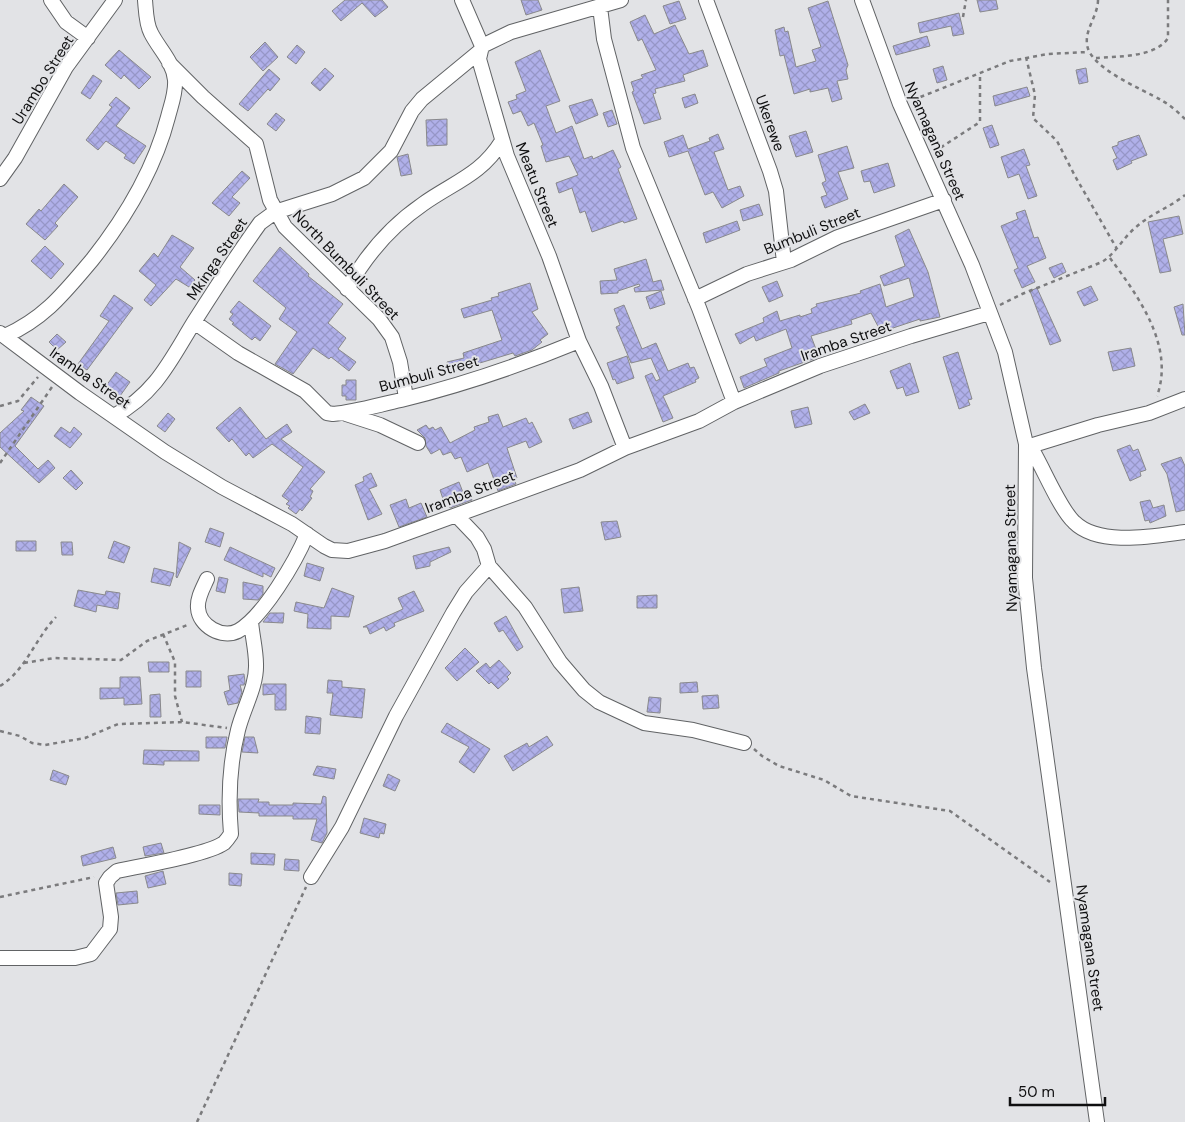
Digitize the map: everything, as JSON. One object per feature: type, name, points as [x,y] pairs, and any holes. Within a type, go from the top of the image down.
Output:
[{"type":"street","points":[[52,0],[66,22],[88,38]]},
{"type":"street","name":"Urambo Street","points":[[0,179],[15,158],[66,68],[116,0]]},
{"type":"street","points":[[2,335],[26,326],[64,295],[116,230],[137,197],[162,142],[174,98],[175,82],[169,63],[150,31],[145,0]]},
{"type":"street","name":"Meatu Street","points":[[462,0],[481,49],[480,66],[502,141],[549,256],[579,341],[601,386],[625,448]]},
{"type":"street","points":[[481,49],[511,32],[621,0]]},
{"type":"street","name":"Ukerewe","points":[[706,0],[776,191],[784,262]]},
{"type":"street","name":"Nyamagana Street","points":[[862,0],[900,104],[972,265],[1004,352],[1028,445],[1025,578],[1034,668],[1097,1122]]},
{"type":"street","points":[[600,7],[604,39],[633,148],[696,299],[734,402]]},
{"type":"street","name":"Mkinga Street","points":[[114,416],[132,406],[166,371],[194,322],[256,228],[266,217],[275,212],[332,194],[364,178],[377,168],[391,151],[412,111],[481,49]]},
{"type":"street","points":[[169,63],[203,97],[256,144],[275,212]]},
{"type":"street","points":[[347,289],[359,269],[393,229],[423,204],[482,167],[502,141]]},
{"type":"street","name":"Bumbuli Street","points":[[696,299],[747,274],[784,262],[838,238],[944,200]]},
{"type":"street","name":"North Bumbuli Street","points":[[275,212],[297,239],[378,319],[392,337],[402,372],[406,398]]},
{"type":"street","name":"Iramba Street","points":[[2,335],[57,376],[191,469],[332,550],[354,551],[457,516],[535,484],[580,470],[625,448],[699,421],[734,402],[820,366],[989,313]]},
{"type":"street","points":[[194,322],[253,362],[305,391],[328,412],[342,413],[380,425],[418,444]]},
{"type":"street","name":"Bumbuli Street","points":[[342,413],[406,398],[532,361],[579,341]]},
{"type":"street","points":[[1185,399],[1149,412],[1028,445],[1067,514],[1083,529],[1137,539],[1185,532]]},
{"type":"street","points":[[457,516],[477,537],[484,549],[489,566],[525,607],[560,662],[584,690],[599,702],[644,723],[693,730],[744,743]]},
{"type":"street","points":[[207,579],[198,601],[198,610],[202,620],[218,633],[226,634],[237,631],[251,622],[287,572],[307,534]]},
{"type":"street","points":[[311,876],[342,827],[396,716],[453,614],[466,592],[489,566]]},
{"type":"street","points":[[0,958],[75,958],[91,954],[110,929],[111,917],[107,880],[118,871],[185,856],[222,844],[228,839],[231,834],[228,796],[238,730],[255,676],[256,664],[251,622]]},
{"type":"path","points":[[963,17],[966,0]]},
{"type":"path","points":[[1098,0],[1086,43],[1088,52],[1118,77],[1163,101],[1185,119]]},
{"type":"path","points":[[1095,58],[1138,53],[1159,48],[1168,38],[1168,0]]},
{"type":"path","points":[[900,104],[980,74],[997,65],[1026,57],[1088,52]]},
{"type":"path","points":[[1026,57],[1035,95],[1033,118],[1058,141],[1074,176],[1118,249]]},
{"type":"path","points":[[928,165],[937,150],[980,122],[980,74]]},
{"type":"path","points":[[989,313],[1003,303],[1022,294],[1091,268],[1109,258],[1136,226],[1185,195]]},
{"type":"path","points":[[1109,258],[1143,306],[1158,346],[1162,365],[1160,386],[1149,412]]},
{"type":"path","points":[[0,406],[18,401],[45,367]]},
{"type":"path","points":[[0,463],[35,414],[57,376]]},
{"type":"path","points":[[1,687],[14,676],[24,663],[38,638],[56,617]]},
{"type":"path","points":[[24,663],[54,658],[121,660],[148,641],[202,620]]},
{"type":"path","points":[[163,634],[175,662],[174,696],[182,722]]},
{"type":"path","points":[[0,731],[20,736],[32,743],[45,745],[85,738],[118,724],[182,722],[238,730]]},
{"type":"path","points":[[744,743],[779,766],[824,780],[851,796],[950,811],[1067,896]]},
{"type":"path","points":[[0,897],[118,871]]},
{"type":"path","points":[[197,1122],[311,876]]},
{"type":"building","points":[[345,0],[382,0],[388,7],[375,17],[362,3],[341,21],[332,11]]},
{"type":"building","points":[[521,0],[538,0],[542,10],[526,15]]},
{"type":"building","points":[[977,0],[996,0],[998,9],[980,12]]},
{"type":"building","points":[[679,1],[686,19],[670,24],[663,6]]},
{"type":"building","points":[[828,1],[848,65],[846,70],[848,79],[837,81],[842,99],[832,102],[828,88],[810,92],[810,89],[794,94],[784,55],[780,56],[775,30],[784,27],[785,32],[788,31],[796,67],[816,61],[812,50],[821,47],[808,8]]},
{"type":"building","points":[[959,13],[964,34],[953,36],[951,26],[920,33],[918,23]]},
{"type":"building","points":[[645,15],[654,34],[675,25],[689,54],[703,50],[708,66],[683,75],[685,81],[655,89],[656,93],[653,94],[661,119],[644,124],[632,92],[634,91],[631,82],[643,78],[641,75],[656,70],[642,39],[638,41],[630,22]]},
{"type":"building","points":[[927,36],[930,46],[896,55],[893,46]]},
{"type":"building","points":[[265,42],[278,57],[263,71],[250,57]]},
{"type":"building","points":[[297,45],[305,52],[296,64],[287,57]]},
{"type":"building","points":[[119,50],[151,77],[139,89],[124,75],[121,79],[105,65]]},
{"type":"building","points":[[540,50],[560,101],[546,106],[556,133],[572,126],[584,159],[592,156],[593,159],[613,150],[621,167],[618,169],[637,219],[624,223],[623,221],[592,232],[585,211],[580,213],[572,188],[559,193],[556,183],[578,175],[569,156],[546,162],[541,146],[543,145],[534,123],[528,126],[521,111],[513,114],[508,102],[517,99],[516,95],[526,91],[515,62]]},
{"type":"building","points":[[943,66],[947,80],[937,83],[933,69]]},
{"type":"building","points":[[325,68],[334,76],[320,91],[311,83]]},
{"type":"building","points":[[1086,68],[1088,82],[1079,84],[1076,70]]},
{"type":"building","points":[[269,69],[280,79],[248,111],[239,104]]},
{"type":"building","points":[[93,75],[102,81],[90,99],[81,93]]},
{"type":"building","points":[[1027,87],[1030,96],[995,106],[993,96]]},
{"type":"building","points":[[695,94],[698,103],[685,108],[682,98]]},
{"type":"building","points":[[116,97],[130,108],[116,126],[146,146],[134,164],[124,158],[126,155],[106,141],[98,150],[86,140],[112,107],[109,105]]},
{"type":"building","points":[[592,99],[598,115],[576,124],[569,106]]},
{"type":"building","points":[[612,110],[617,124],[608,127],[603,113]]},
{"type":"building","points":[[276,113],[285,120],[276,131],[267,124]]},
{"type":"building","points":[[447,119],[447,145],[427,146],[426,120]]},
{"type":"building","points":[[992,125],[999,145],[990,148],[983,128]]},
{"type":"building","points":[[806,131],[813,152],[796,157],[789,136]]},
{"type":"building","points":[[718,134],[724,149],[714,152],[728,190],[740,186],[744,196],[722,208],[713,192],[705,195],[688,151],[669,157],[664,142],[683,135],[688,149],[710,141],[709,138]]},
{"type":"building","points":[[1139,135],[1147,155],[1131,161],[1132,163],[1117,170],[1113,160],[1117,158],[1112,147],[1118,145],[1118,142]]},
{"type":"building","points":[[847,146],[854,168],[838,172],[848,199],[825,208],[821,197],[827,195],[822,183],[826,181],[818,155]]},
{"type":"building","points":[[1024,149],[1030,165],[1026,166],[1037,196],[1028,199],[1019,174],[1008,178],[1001,157]]},
{"type":"building","points":[[408,154],[412,174],[401,176],[397,157]]},
{"type":"building","points":[[888,163],[895,186],[874,193],[870,181],[864,182],[861,171]]},
{"type":"building","points":[[242,171],[250,178],[232,197],[240,203],[229,216],[212,203]]},
{"type":"building","points":[[64,184],[78,197],[55,223],[58,226],[45,240],[26,224],[39,209],[41,211]]},
{"type":"building","points":[[759,204],[763,215],[743,221],[740,210]]},
{"type":"building","points":[[1025,210],[1034,238],[1038,237],[1046,258],[1027,266],[1035,282],[1022,288],[1014,270],[1018,268],[1001,226],[1018,219],[1016,213]]},
{"type":"building","points":[[1179,216],[1183,234],[1163,239],[1171,271],[1160,273],[1148,222]]},
{"type":"building","points":[[737,221],[740,230],[706,243],[703,233]]},
{"type":"building","points":[[909,229],[928,272],[940,317],[920,321],[920,319],[881,332],[871,313],[851,320],[852,324],[811,336],[819,357],[779,371],[779,373],[744,388],[740,377],[767,366],[764,359],[792,348],[786,329],[756,341],[754,336],[740,344],[735,334],[764,322],[763,318],[777,311],[780,321],[800,315],[800,317],[812,313],[811,309],[817,306],[816,304],[861,293],[860,291],[880,284],[886,307],[914,297],[909,278],[884,286],[880,276],[905,266],[895,236]]},
{"type":"building","points":[[172,235],[194,248],[180,267],[195,280],[189,287],[176,279],[151,306],[144,300],[156,285],[139,271],[154,253],[158,257]]},
{"type":"building","points":[[45,246],[64,264],[51,279],[31,261]]},
{"type":"building","points":[[280,247],[309,274],[308,276],[343,304],[328,323],[346,338],[338,349],[356,362],[349,371],[331,357],[329,359],[313,348],[293,374],[275,364],[297,332],[279,319],[286,308],[253,281]]},
{"type":"building","points":[[646,259],[653,282],[661,280],[664,290],[635,292],[634,288],[640,286],[639,284],[618,291],[618,293],[601,294],[600,281],[617,280],[614,269]]},
{"type":"building","points":[[1062,263],[1066,272],[1054,278],[1049,268]]},
{"type":"building","points":[[777,281],[783,296],[769,302],[762,287]]},
{"type":"building","points":[[530,283],[538,309],[532,312],[548,334],[540,340],[542,342],[532,350],[515,356],[513,353],[450,372],[447,362],[464,358],[463,353],[502,340],[492,310],[464,318],[461,309],[492,300],[491,298],[499,296],[498,293]]},
{"type":"building","points":[[1091,286],[1098,300],[1084,306],[1077,292]]},
{"type":"building","points":[[1037,288],[1061,341],[1050,345],[1030,291]]},
{"type":"building","points":[[661,291],[665,304],[650,309],[646,297]]},
{"type":"building","points":[[114,295],[133,308],[87,370],[78,364],[109,321],[100,316]]},
{"type":"building","points":[[239,301],[271,326],[260,341],[255,337],[252,340],[232,324],[234,323],[229,319],[233,314],[230,312]]},
{"type":"building","points":[[1183,304],[1185,335],[1182,335],[1174,307]]},
{"type":"building","points":[[624,305],[642,349],[656,343],[668,371],[688,363],[690,368],[694,367],[699,378],[695,380],[696,382],[663,396],[673,418],[663,422],[645,376],[652,373],[656,381],[660,379],[651,358],[631,363],[616,327],[620,325],[614,309]]},
{"type":"building","points":[[57,334],[66,342],[57,350],[49,342]]},
{"type":"building","points":[[1131,348],[1135,366],[1113,371],[1108,352]]},
{"type":"building","points":[[958,352],[972,399],[968,400],[970,405],[959,409],[943,357]]},
{"type":"building","points":[[627,356],[634,378],[617,384],[615,379],[613,380],[607,363]]},
{"type":"building","points":[[910,363],[919,392],[906,396],[903,387],[897,389],[890,371]]},
{"type":"building","points":[[116,372],[130,382],[120,396],[106,386]]},
{"type":"building","points":[[346,380],[356,380],[356,400],[346,400],[346,396],[342,396],[342,385],[346,385]]},
{"type":"building","points":[[31,397],[44,406],[15,446],[38,469],[48,460],[55,468],[39,483],[0,447],[0,433],[24,411],[21,410]]},
{"type":"building","points":[[865,404],[870,413],[854,420],[849,412]]},
{"type":"building","points":[[240,407],[266,439],[287,424],[292,432],[281,439],[325,472],[310,489],[313,491],[310,497],[312,498],[302,511],[300,509],[296,514],[288,508],[290,506],[286,504],[289,501],[282,496],[303,467],[272,444],[253,458],[249,453],[246,456],[232,439],[229,442],[216,428]]},
{"type":"building","points":[[808,407],[812,424],[795,428],[791,411]]},
{"type":"building","points":[[588,412],[592,422],[573,429],[569,419]]},
{"type":"building","points":[[168,413],[175,419],[165,432],[157,426]]},
{"type":"building","points":[[498,414],[503,427],[526,418],[529,424],[532,422],[542,442],[529,448],[526,441],[507,448],[517,478],[514,479],[516,484],[498,491],[488,463],[467,472],[461,457],[455,459],[451,452],[443,455],[440,449],[431,454],[426,446],[425,438],[417,430],[426,425],[429,429],[433,427],[435,430],[441,427],[450,443],[475,430],[474,427],[489,422],[488,417]]},
{"type":"building","points":[[61,427],[70,433],[74,427],[82,434],[70,448],[54,436]]},
{"type":"building","points":[[1130,445],[1133,451],[1138,449],[1146,470],[1140,472],[1141,476],[1130,481],[1117,450]]},
{"type":"building","points":[[1181,457],[1185,466],[1185,510],[1176,512],[1167,474],[1161,464]]},
{"type":"building","points":[[71,470],[83,483],[76,490],[63,478]]},
{"type":"building","points":[[371,473],[377,486],[369,489],[382,514],[368,520],[355,485],[364,481],[363,477]]},
{"type":"building","points":[[459,482],[464,495],[469,493],[472,500],[450,508],[448,504],[445,505],[440,490]]},
{"type":"building","points":[[406,499],[409,508],[421,503],[427,517],[399,527],[390,505]]},
{"type":"building","points":[[1150,500],[1153,508],[1164,505],[1166,516],[1150,523],[1149,520],[1145,521],[1140,502]]},
{"type":"building","points":[[617,521],[621,537],[605,540],[601,522]]},
{"type":"building","points":[[210,528],[224,533],[220,547],[205,542]]},
{"type":"building","points":[[16,541],[36,541],[36,551],[16,551]]},
{"type":"building","points":[[114,541],[130,547],[124,563],[108,558]]},
{"type":"building","points":[[61,542],[72,542],[73,555],[62,555]]},
{"type":"building","points":[[179,542],[191,548],[177,578],[176,577]]},
{"type":"building","points":[[230,547],[275,568],[271,577],[263,573],[263,577],[224,560]]},
{"type":"building","points":[[449,547],[451,552],[430,562],[430,566],[416,569],[413,556]]},
{"type":"building","points":[[307,563],[324,568],[320,581],[304,576]]},
{"type":"building","points":[[154,568],[174,573],[170,586],[151,582]]},
{"type":"building","points":[[219,577],[228,579],[225,593],[216,591]]},
{"type":"building","points":[[243,582],[263,586],[263,594],[258,600],[243,599]]},
{"type":"building","points":[[579,587],[583,611],[564,613],[561,589]]},
{"type":"building","points":[[332,588],[354,596],[349,617],[331,616],[331,629],[307,628],[308,614],[294,611],[296,602],[324,608]]},
{"type":"building","points":[[78,590],[105,595],[106,591],[120,593],[118,609],[97,605],[96,612],[74,606]]},
{"type":"building","points":[[414,591],[424,611],[394,623],[395,626],[386,631],[384,627],[370,634],[367,627],[363,627],[403,609],[398,598]]},
{"type":"building","points":[[657,595],[657,608],[637,608],[637,596]]},
{"type":"building","points":[[270,613],[284,613],[283,623],[263,622]]},
{"type":"building","points":[[506,616],[523,647],[517,651],[503,630],[499,632],[494,623]]},
{"type":"building","points":[[465,648],[479,662],[457,681],[445,668]]},
{"type":"building","points":[[499,660],[511,673],[507,677],[509,679],[498,689],[491,682],[489,684],[476,671],[486,663],[490,668]]},
{"type":"building","points":[[148,662],[169,662],[169,672],[149,672]]},
{"type":"building","points":[[186,671],[201,671],[201,687],[186,687]]},
{"type":"building","points":[[244,674],[245,682],[244,685],[240,685],[242,692],[238,703],[228,705],[224,692],[230,690],[228,676]]},
{"type":"building","points":[[120,677],[140,677],[142,704],[124,705],[124,698],[100,699],[100,688],[120,688]]},
{"type":"building","points":[[328,680],[342,681],[342,687],[365,689],[362,718],[330,715],[333,693],[327,693]]},
{"type":"building","points":[[697,682],[698,692],[680,693],[680,683]]},
{"type":"building","points":[[263,684],[286,684],[286,710],[275,710],[275,694],[263,695]]},
{"type":"building","points":[[160,694],[161,717],[150,717],[150,695]]},
{"type":"building","points":[[718,695],[719,708],[703,709],[702,696]]},
{"type":"building","points":[[649,697],[661,698],[660,713],[647,712]]},
{"type":"building","points":[[306,716],[321,718],[320,734],[305,733]]},
{"type":"building","points":[[447,723],[490,749],[474,773],[459,762],[469,747],[441,732]]},
{"type":"building","points":[[547,736],[553,745],[513,771],[504,756],[527,743],[529,747]]},
{"type":"building","points":[[206,737],[227,737],[225,748],[206,748]]},
{"type":"building","points":[[245,737],[254,737],[258,753],[242,752]]},
{"type":"building","points":[[144,750],[199,751],[199,761],[164,761],[164,765],[143,764]]},
{"type":"building","points":[[317,766],[336,769],[334,779],[313,775]]},
{"type":"building","points":[[53,770],[69,776],[66,785],[50,780]]},
{"type":"building","points":[[388,774],[400,780],[395,791],[383,786]]},
{"type":"building","points":[[323,796],[326,797],[327,833],[322,843],[311,840],[317,819],[293,819],[293,816],[259,816],[259,813],[239,812],[238,799],[259,799],[258,802],[269,802],[269,805],[293,805],[293,803],[321,804]]},
{"type":"building","points":[[199,805],[220,805],[220,815],[199,814]]},
{"type":"building","points":[[364,818],[386,824],[384,834],[380,833],[379,838],[360,833]]},
{"type":"building","points":[[161,843],[164,853],[145,856],[143,847]]},
{"type":"building","points":[[113,847],[116,858],[83,866],[81,856]]},
{"type":"building","points":[[251,853],[275,854],[274,865],[251,864]]},
{"type":"building","points":[[285,859],[299,860],[299,871],[284,870]]},
{"type":"building","points":[[163,871],[166,884],[148,888],[145,876]]},
{"type":"building","points":[[229,873],[242,874],[241,886],[229,885]]},
{"type":"building","points":[[137,891],[138,903],[118,905],[116,893]]}]
